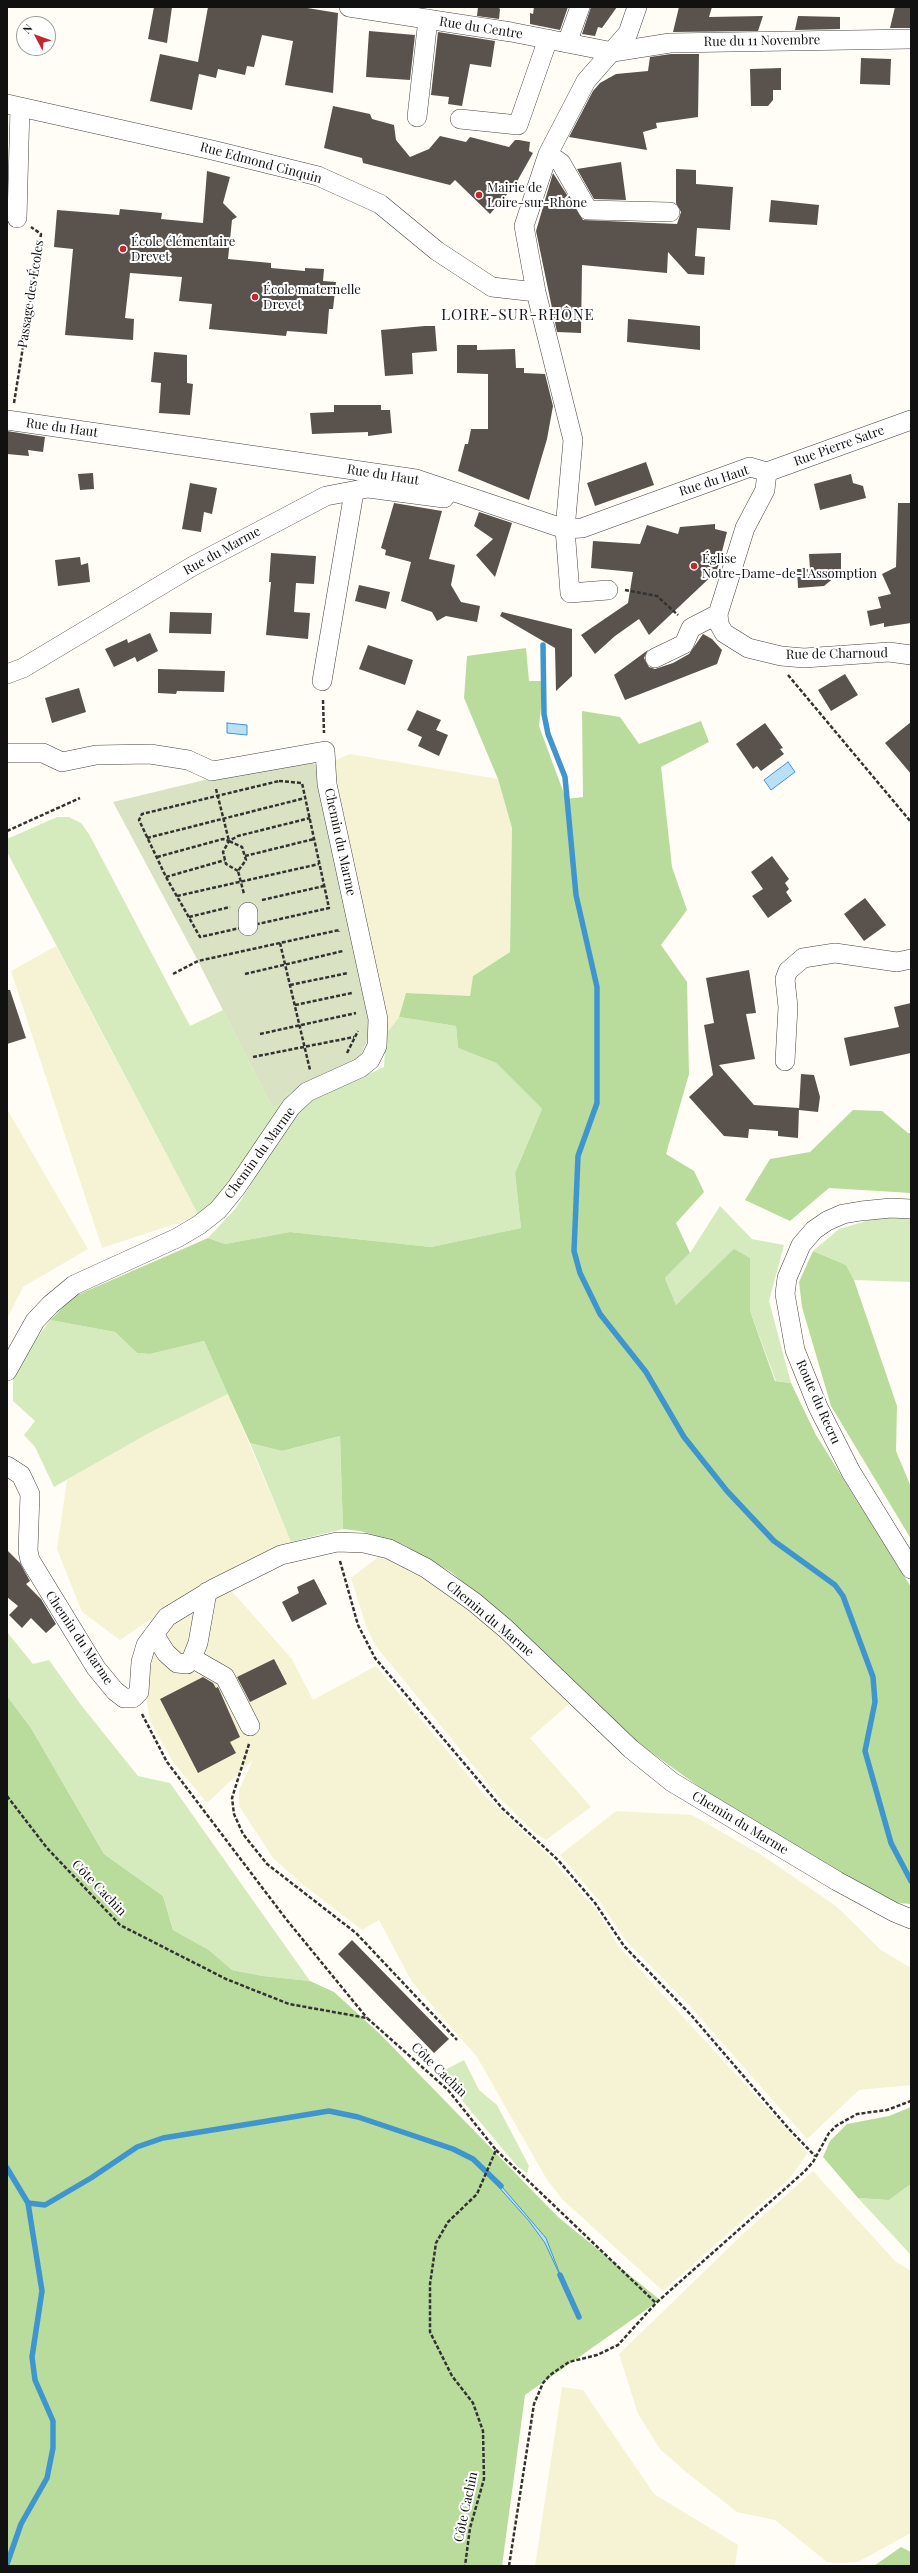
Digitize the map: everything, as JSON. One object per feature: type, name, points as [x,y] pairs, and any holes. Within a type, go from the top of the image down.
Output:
[{"type":"street","name":"Rue du Centre","points":[[349,7],[421,14],[613,52]]},
{"type":"street","points":[[567,43],[580,7]]},
{"type":"street","points":[[608,590],[570,593],[565,529],[573,440],[536,292],[524,226],[548,154],[586,81],[613,52],[628,32],[637,7]]},
{"type":"street","points":[[417,117],[421,14]]},
{"type":"street","points":[[460,119],[518,125],[548,39]]},
{"type":"street","name":"Rue du 11 Novembre","points":[[613,52],[670,42],[911,39]]},
{"type":"street","points":[[13,106],[17,218]]},
{"type":"street","name":"Rue Edmond Cinquin","points":[[13,106],[212,150],[318,176],[380,204],[438,251],[492,287],[536,292]]},
{"type":"street","points":[[548,154],[561,163],[588,210],[670,212]]},
{"type":"street","name":"Rue Pierre Satre","points":[[767,472],[911,420]]},
{"type":"street","name":"Rue du Haut","points":[[9,421],[416,478],[565,529],[582,528],[750,467],[767,472]]},
{"type":"street","points":[[655,658],[684,644],[692,628],[718,614],[745,528],[765,490],[767,472]]},
{"type":"street","name":"Rue du Marme","points":[[7,674],[23,668],[193,566],[326,496],[354,492],[368,488],[444,498],[450,490]]},
{"type":"street","points":[[322,681],[354,492]]},
{"type":"street","name":"Rue de Charnoud","points":[[718,614],[719,624],[732,639],[748,648],[771,654],[804,658],[889,652],[911,655]]},
{"type":"street","points":[[7,753],[43,753],[62,762],[96,755],[150,754],[188,760],[212,771],[325,751]]},
{"type":"street","name":"Chemin du Marme","points":[[7,1371],[22,1340],[35,1321],[50,1304],[74,1285],[177,1238],[204,1221],[218,1210],[236,1188],[291,1107],[307,1092],[360,1068],[370,1060],[377,1046],[378,1019],[327,784],[325,751]]},
{"type":"street","points":[[785,1061],[788,1007],[785,979],[788,971],[803,958],[834,953],[897,962],[911,960]]},
{"type":"street","name":"Route du Recru","points":[[911,1209],[891,1208],[861,1211],[827,1221],[814,1230],[801,1245],[787,1278],[785,1294],[795,1350],[818,1407],[851,1472],[911,1569]]},
{"type":"street","name":"Chemin du Marme","points":[[7,1466],[21,1475],[30,1494],[28,1551],[36,1572],[100,1673],[115,1691],[124,1698],[133,1698],[139,1692],[144,1650],[167,1617],[207,1592],[281,1555],[337,1542],[364,1543],[389,1549],[438,1575],[506,1629],[631,1749],[672,1782],[837,1881],[894,1912],[911,1919]]},
{"type":"street","points":[[154,1634],[166,1653],[177,1663],[187,1664],[192,1658],[198,1643],[207,1592]]},
{"type":"street","points":[[192,1658],[225,1677],[250,1726]]},
{"type":"path","name":"Passage des Écoles","points":[[9,421],[41,234],[17,218]]},
{"type":"path","points":[[608,590],[634,590],[657,596],[692,628]]},
{"type":"path","points":[[771,654],[911,822]]},
{"type":"path","points":[[322,681],[325,751]]},
{"type":"path","points":[[212,771],[229,841],[223,852],[226,864],[238,871]]},
{"type":"path","points":[[278,780],[302,783],[305,798],[329,908],[251,921],[200,937],[166,877],[147,838],[139,820],[142,814],[278,780]]},
{"type":"path","points":[[7,831],[80,798]]},
{"type":"path","points":[[147,838],[223,817],[305,798]]},
{"type":"path","points":[[229,841],[310,818]]},
{"type":"path","points":[[157,857],[223,839],[242,847],[246,860],[238,871],[251,921]]},
{"type":"path","points":[[245,856],[314,839]]},
{"type":"path","points":[[166,877],[225,860]]},
{"type":"path","points":[[177,896],[319,864]]},
{"type":"path","points":[[173,974],[198,961],[338,930],[340,937]]},
{"type":"path","points":[[280,943],[310,1071],[317,1067]]},
{"type":"path","points":[[342,944],[345,958]]},
{"type":"path","points":[[245,974],[343,951]]},
{"type":"path","points":[[346,966],[349,980]]},
{"type":"path","points":[[290,985],[348,973]]},
{"type":"path","points":[[350,987],[353,1000]]},
{"type":"path","points":[[295,1005],[352,993]]},
{"type":"path","points":[[355,1006],[358,1020]]},
{"type":"path","points":[[260,1034],[356,1013]]},
{"type":"path","points":[[346,1055],[360,1028]]},
{"type":"path","points":[[252,1057],[355,1037]]},
{"type":"path","points":[[337,1542],[340,1564],[358,1625],[375,1658],[502,1808],[553,1855],[595,1903],[624,1946],[691,2015],[789,2129],[815,2156]]},
{"type":"path","points":[[133,1698],[167,1762],[286,1919],[367,2018]]},
{"type":"path","points":[[250,1726],[249,1750],[232,1798],[234,1814],[243,1834],[267,1864],[356,1933],[457,2040]]},
{"type":"path","name":"Côte Cachin","points":[[7,1796],[47,1848],[120,1925],[226,1979],[289,2004],[367,2018],[448,2090],[496,2150],[477,2194],[448,2222],[436,2243],[430,2284],[430,2332],[452,2376],[473,2403],[483,2431],[484,2479],[470,2528],[465,2566]]},
{"type":"path","points":[[509,2566],[534,2404],[543,2383],[554,2372],[569,2362],[597,2355],[618,2345],[656,2303],[720,2244],[797,2178],[815,2156],[829,2133],[846,2118],[857,2114],[887,2110],[911,2101]]},
{"type":"path","points":[[496,2150],[656,2303]]},
{"type":"shaded area","points":[[350,754],[498,779],[512,828],[510,952],[473,976],[470,997],[406,993],[399,1017],[386,1034],[332,762]]},
{"type":"shaded area","points":[[56,946],[199,1216],[102,1248],[11,971]]},
{"type":"shaded area","points":[[7,1109],[88,1249],[23,1287],[7,1319]]},
{"type":"shaded area","points":[[228,1394],[291,1542],[243,1563],[194,1590],[120,1640],[82,1612],[57,1549],[67,1480],[151,1432]]},
{"type":"shaded area","points":[[382,1554],[425,1573],[464,1601],[569,1704],[530,1738],[591,1807],[546,1840],[535,1833],[499,1797],[375,1645],[366,1626],[351,1578]]},
{"type":"shaded area","points":[[228,1587],[292,1659],[313,1700],[376,1666],[486,1797],[548,1855],[597,1911],[619,1947],[808,2153],[789,2179],[663,2291],[562,2199],[546,2178],[477,2057],[412,1982],[379,1920],[362,1930],[301,1883],[273,1858],[239,1806],[239,1790],[253,1760],[207,1803],[173,1762],[150,1721],[146,1698],[150,1653],[176,1618]]},
{"type":"shaded area","points":[[616,1811],[692,1815],[760,1854],[836,1906],[881,1950],[911,1968],[911,2085],[859,2090],[807,2139],[691,2007],[626,1941],[601,1903],[560,1855]]},
{"type":"shaded area","points":[[813,2171],[895,2261],[911,2271],[911,2533],[858,2562],[827,2562],[775,2520],[737,2512],[686,2472],[660,2449],[638,2414],[619,2354],[744,2233]]},
{"type":"shaded area","points":[[562,2387],[583,2390],[654,2494],[738,2545],[735,2566],[535,2566]]},
{"type":"green space","points":[[526,648],[529,681],[544,681],[539,726],[566,799],[583,797],[582,711],[620,717],[639,744],[701,721],[709,742],[661,767],[672,867],[687,910],[661,945],[687,982],[689,1074],[666,1154],[694,1171],[704,1192],[676,1223],[690,1253],[665,1278],[676,1305],[734,1249],[750,1258],[750,1311],[775,1381],[791,1383],[816,1435],[911,1587],[911,1904],[890,1902],[733,1811],[638,1743],[543,1651],[451,1572],[402,1544],[360,1531],[343,1529],[340,1436],[282,1451],[250,1443],[204,1341],[150,1354],[137,1353],[115,1332],[50,1320],[75,1296],[208,1238],[225,1244],[290,1232],[431,1247],[521,1228],[515,1173],[542,1109],[496,1063],[458,1048],[456,1026],[399,1017],[406,993],[470,996],[473,976],[510,952],[512,828],[498,779],[464,698],[467,656]]},
{"type":"green space","points":[[312,762],[319,768],[373,1025],[357,1065],[286,1094],[288,1099],[272,1107],[198,961],[113,802],[271,764]]},
{"type":"green space","points":[[57,817],[69,817],[81,823],[89,834],[190,1026],[223,1010],[272,1107],[285,1094],[300,1088],[230,1188],[199,1216],[7,852],[7,839]]},
{"type":"green space","points":[[399,1017],[456,1026],[458,1048],[496,1063],[542,1109],[515,1173],[521,1228],[431,1247],[290,1232],[225,1244],[208,1238],[236,1208],[293,1117],[309,1101],[384,1067],[386,1034]]},
{"type":"green space","points":[[853,1110],[882,1111],[908,1133],[911,1133],[911,1193],[829,1188],[790,1221],[745,1200],[770,1159],[810,1152]]},
{"type":"green space","points":[[720,1206],[752,1239],[784,1245],[769,1301],[791,1383],[776,1381],[750,1311],[750,1258],[734,1250],[676,1305],[665,1278],[690,1253]]},
{"type":"green space","points":[[883,1216],[911,1219],[911,1282],[854,1280],[846,1265],[813,1251],[839,1229]]},
{"type":"green space","points":[[813,1251],[846,1265],[854,1280],[897,1406],[896,1451],[911,1487],[911,1539],[831,1406],[802,1307],[799,1282]]},
{"type":"green space","points":[[50,1320],[115,1332],[137,1353],[150,1354],[204,1341],[228,1394],[151,1432],[54,1487],[35,1447],[24,1435],[35,1421],[13,1401],[13,1376],[19,1363]]},
{"type":"green space","points":[[340,1436],[343,1529],[291,1542],[250,1443],[282,1451]]},
{"type":"green space","points":[[7,1632],[33,1664],[49,1660],[81,1705],[138,1776],[170,1783],[310,1981],[263,1976],[232,1970],[209,1950],[173,1930],[163,1896],[104,1854],[31,1728],[7,1696]]},
{"type":"green space","points":[[7,1696],[31,1728],[104,1854],[163,1896],[173,1930],[209,1950],[232,1970],[263,1976],[310,1981],[334,1992],[380,2034],[558,2217],[660,2300],[525,2395],[502,2566],[7,2566]]},
{"type":"green space","points":[[464,2060],[479,2090],[497,2105],[529,2166],[527,2173],[517,2166],[439,2073]]},
{"type":"green space","points":[[911,2107],[911,2184],[889,2200],[858,2198],[823,2157],[830,2141],[847,2124],[889,2116]]},
{"type":"green space","points":[[911,2184],[911,2255],[858,2198],[889,2200]]},
{"type":"green space","points":[[901,2547],[911,2552],[911,2566],[874,2566]]},
{"type":"water","points":[[227,723],[247,725],[247,735],[227,733]]},
{"type":"water","points":[[788,762],[795,772],[771,790],[764,780]]},
{"type":"water","points":[[497,2181],[546,2238],[563,2282],[545,2243],[529,2221],[496,2184]]},
{"type":"building","points":[[154,7],[172,7],[167,43],[148,39]]},
{"type":"building","points":[[208,7],[301,7],[338,13],[333,93],[285,85],[293,41],[262,35],[254,67],[247,66],[245,75],[218,69],[216,78],[199,74],[192,110],[150,101],[160,54],[198,62]]},
{"type":"building","points":[[478,7],[498,7],[500,9],[499,19],[477,16]]},
{"type":"building","points":[[534,7],[568,7],[560,30],[530,24],[530,13],[533,14]]},
{"type":"building","points":[[591,7],[617,7],[602,28],[598,27],[595,36],[582,34]]},
{"type":"building","points":[[679,7],[712,7],[709,17],[763,16],[758,31],[673,32]]},
{"type":"building","points":[[895,7],[911,7],[911,28],[890,28]]},
{"type":"building","points":[[798,16],[840,17],[840,29],[795,30]]},
{"type":"building","points":[[369,31],[415,35],[410,80],[366,77]]},
{"type":"building","points":[[438,32],[495,41],[491,67],[470,64],[462,106],[448,104],[449,97],[431,95]]},
{"type":"building","points":[[671,54],[699,54],[698,117],[656,123],[657,128],[643,132],[647,150],[569,137],[593,91],[600,83],[616,74],[648,71],[650,57]]},
{"type":"building","points":[[861,58],[891,59],[890,85],[860,84]]},
{"type":"building","points":[[781,68],[781,90],[773,90],[773,100],[768,106],[751,106],[750,69]]},
{"type":"building","points":[[333,106],[370,114],[372,119],[394,125],[396,140],[410,157],[429,149],[440,136],[466,142],[470,137],[509,147],[515,140],[530,142],[529,151],[533,153],[515,185],[490,214],[455,180],[450,185],[363,163],[362,158],[324,148]]},
{"type":"building","points":[[621,162],[626,200],[594,199],[577,169]]},
{"type":"building","points":[[676,169],[696,170],[696,184],[733,187],[730,230],[697,228],[695,256],[705,257],[704,275],[688,274],[668,252],[667,273],[582,265],[581,333],[557,332],[536,231],[553,173],[583,220],[677,224],[681,212],[676,203]]},
{"type":"building","points":[[207,171],[230,177],[223,203],[237,217],[232,220],[228,259],[271,263],[271,268],[305,271],[305,268],[324,269],[323,281],[336,282],[333,309],[329,309],[327,334],[287,331],[286,336],[209,329],[212,304],[179,301],[182,277],[130,273],[125,318],[134,319],[133,340],[65,335],[73,249],[54,247],[57,210],[119,215],[120,209],[162,213],[161,219],[203,223]]},
{"type":"building","points":[[771,200],[819,205],[817,225],[769,222]]},
{"type":"building","points":[[628,319],[700,326],[700,350],[627,342]]},
{"type":"building","points":[[435,326],[437,351],[412,353],[413,374],[385,376],[381,330]]},
{"type":"building","points":[[457,345],[477,345],[477,350],[515,349],[516,368],[524,368],[524,373],[545,374],[553,406],[547,439],[529,500],[458,471],[465,444],[468,444],[471,429],[488,429],[488,374],[457,373]]},
{"type":"building","points":[[154,352],[187,355],[187,383],[193,384],[190,415],[159,413],[161,383],[151,382]]},
{"type":"building","points":[[334,405],[381,405],[381,410],[390,410],[392,433],[368,436],[368,432],[312,434],[310,413],[334,412]]},
{"type":"building","points":[[7,431],[45,437],[43,452],[28,450],[29,456],[7,454]]},
{"type":"building","points":[[646,462],[654,485],[595,506],[587,483]]},
{"type":"building","points":[[93,473],[94,489],[80,490],[78,474]]},
{"type":"building","points":[[851,474],[853,483],[863,486],[866,498],[820,510],[814,484]]},
{"type":"building","points":[[190,483],[217,488],[212,514],[204,512],[201,532],[182,529]]},
{"type":"building","points":[[394,503],[442,511],[429,559],[455,565],[451,585],[461,602],[480,606],[477,622],[446,616],[437,621],[432,612],[401,601],[411,562],[385,555],[386,550],[381,548]]},
{"type":"building","points":[[898,503],[911,503],[911,623],[884,627],[884,623],[870,626],[867,611],[881,608],[878,597],[891,594],[882,574],[896,567]]},
{"type":"building","points":[[479,512],[512,523],[495,577],[476,555],[493,539],[474,526]]},
{"type":"building","points":[[715,524],[715,529],[727,532],[717,571],[649,635],[639,619],[615,636],[595,654],[581,635],[628,603],[633,572],[591,568],[593,541],[640,544],[647,525],[678,534],[680,527]]},
{"type":"building","points":[[271,553],[316,556],[314,584],[296,583],[294,612],[310,613],[308,639],[266,635],[271,582],[269,582]]},
{"type":"building","points":[[841,553],[841,572],[824,586],[798,588],[797,569],[810,569],[809,554]]},
{"type":"building","points":[[80,557],[81,565],[88,563],[90,582],[58,586],[55,560]]},
{"type":"building","points":[[359,585],[390,592],[386,609],[355,601]]},
{"type":"building","points":[[170,612],[212,613],[211,634],[169,633]]},
{"type":"building","points":[[502,612],[572,629],[572,676],[556,691],[555,648],[500,616]]},
{"type":"building","points":[[150,633],[158,651],[137,662],[135,657],[114,667],[105,649],[127,639],[128,643]]},
{"type":"building","points":[[703,634],[712,639],[722,650],[717,664],[625,700],[614,675],[648,650],[644,658],[649,667],[655,669],[673,663],[689,654]]},
{"type":"building","points":[[368,645],[413,660],[405,685],[359,669]]},
{"type":"building","points":[[158,669],[225,671],[224,692],[177,691],[176,694],[158,693]]},
{"type":"building","points":[[845,674],[858,695],[831,711],[818,690]]},
{"type":"building","points":[[79,688],[86,712],[52,723],[45,698]]},
{"type":"building","points":[[417,710],[441,720],[436,730],[448,735],[439,756],[418,746],[422,737],[407,730]]},
{"type":"building","points":[[911,722],[911,774],[885,743]]},
{"type":"building","points":[[765,723],[783,748],[780,749],[784,754],[761,771],[757,766],[753,769],[736,744]]},
{"type":"building","points":[[772,856],[789,879],[785,883],[789,889],[786,892],[792,901],[768,918],[752,896],[763,889],[751,872]]},
{"type":"building","points":[[865,898],[886,925],[864,941],[844,914]]},
{"type":"building","points":[[749,970],[756,1013],[746,1014],[755,1059],[719,1065],[754,1105],[799,1108],[798,1138],[778,1136],[778,1131],[749,1129],[748,1138],[724,1136],[689,1097],[713,1075],[704,1025],[714,1023],[706,978]]},
{"type":"building","points":[[7,990],[10,990],[26,1038],[7,1044]]},
{"type":"building","points":[[911,1003],[911,1053],[850,1066],[844,1038],[899,1027],[894,1007]]},
{"type":"building","points":[[801,1074],[814,1075],[820,1097],[818,1112],[799,1110]]},
{"type":"building","points":[[7,1550],[20,1563],[30,1581],[26,1584],[41,1599],[56,1624],[46,1633],[31,1618],[22,1628],[9,1615],[18,1606],[7,1597]]},
{"type":"building","points":[[314,1579],[327,1604],[292,1622],[282,1602],[299,1593],[297,1587]]},
{"type":"building","points":[[274,1659],[287,1684],[250,1702],[237,1677]]},
{"type":"building","points":[[203,1677],[213,1683],[216,1688],[218,1687],[240,1737],[230,1742],[236,1753],[198,1773],[160,1699]]},
{"type":"building","points":[[352,1940],[449,2039],[434,2053],[338,1954]]},
{"type":"waterway","points":[[543,645],[544,714],[548,734],[565,777],[576,895],[597,987],[597,1103],[578,1156],[574,1251],[580,1273],[600,1314],[646,1372],[684,1437],[727,1491],[774,1541],[835,1585],[843,1596],[873,1677],[875,1702],[865,1751],[891,1843],[911,1881]]},
{"type":"waterway","points":[[28,2203],[45,2205],[91,2178],[137,2147],[163,2138],[329,2111],[358,2117],[453,2149],[473,2159],[501,2186]]},
{"type":"waterway","points":[[7,2168],[28,2203],[42,2291],[32,2357],[35,2380],[53,2421],[53,2448],[47,2478],[21,2524],[7,2564]]},
{"type":"waterway","points":[[560,2275],[579,2317]]},
{"type":"place","name":"Mairie de Loire-sur-Rhône","points":[[479,195]]},
{"type":"place","name":"École élémentaire Drevet","points":[[123,249]]},
{"type":"place","name":"École maternelle Drevet","points":[[255,297]]},
{"type":"place","name":"Église Notre-Dame-de-l'Assomption","points":[[694,566]]},
{"type":"district","name":"LOIRE-SUR-RHÔNE","points":[[518,315]]}]
